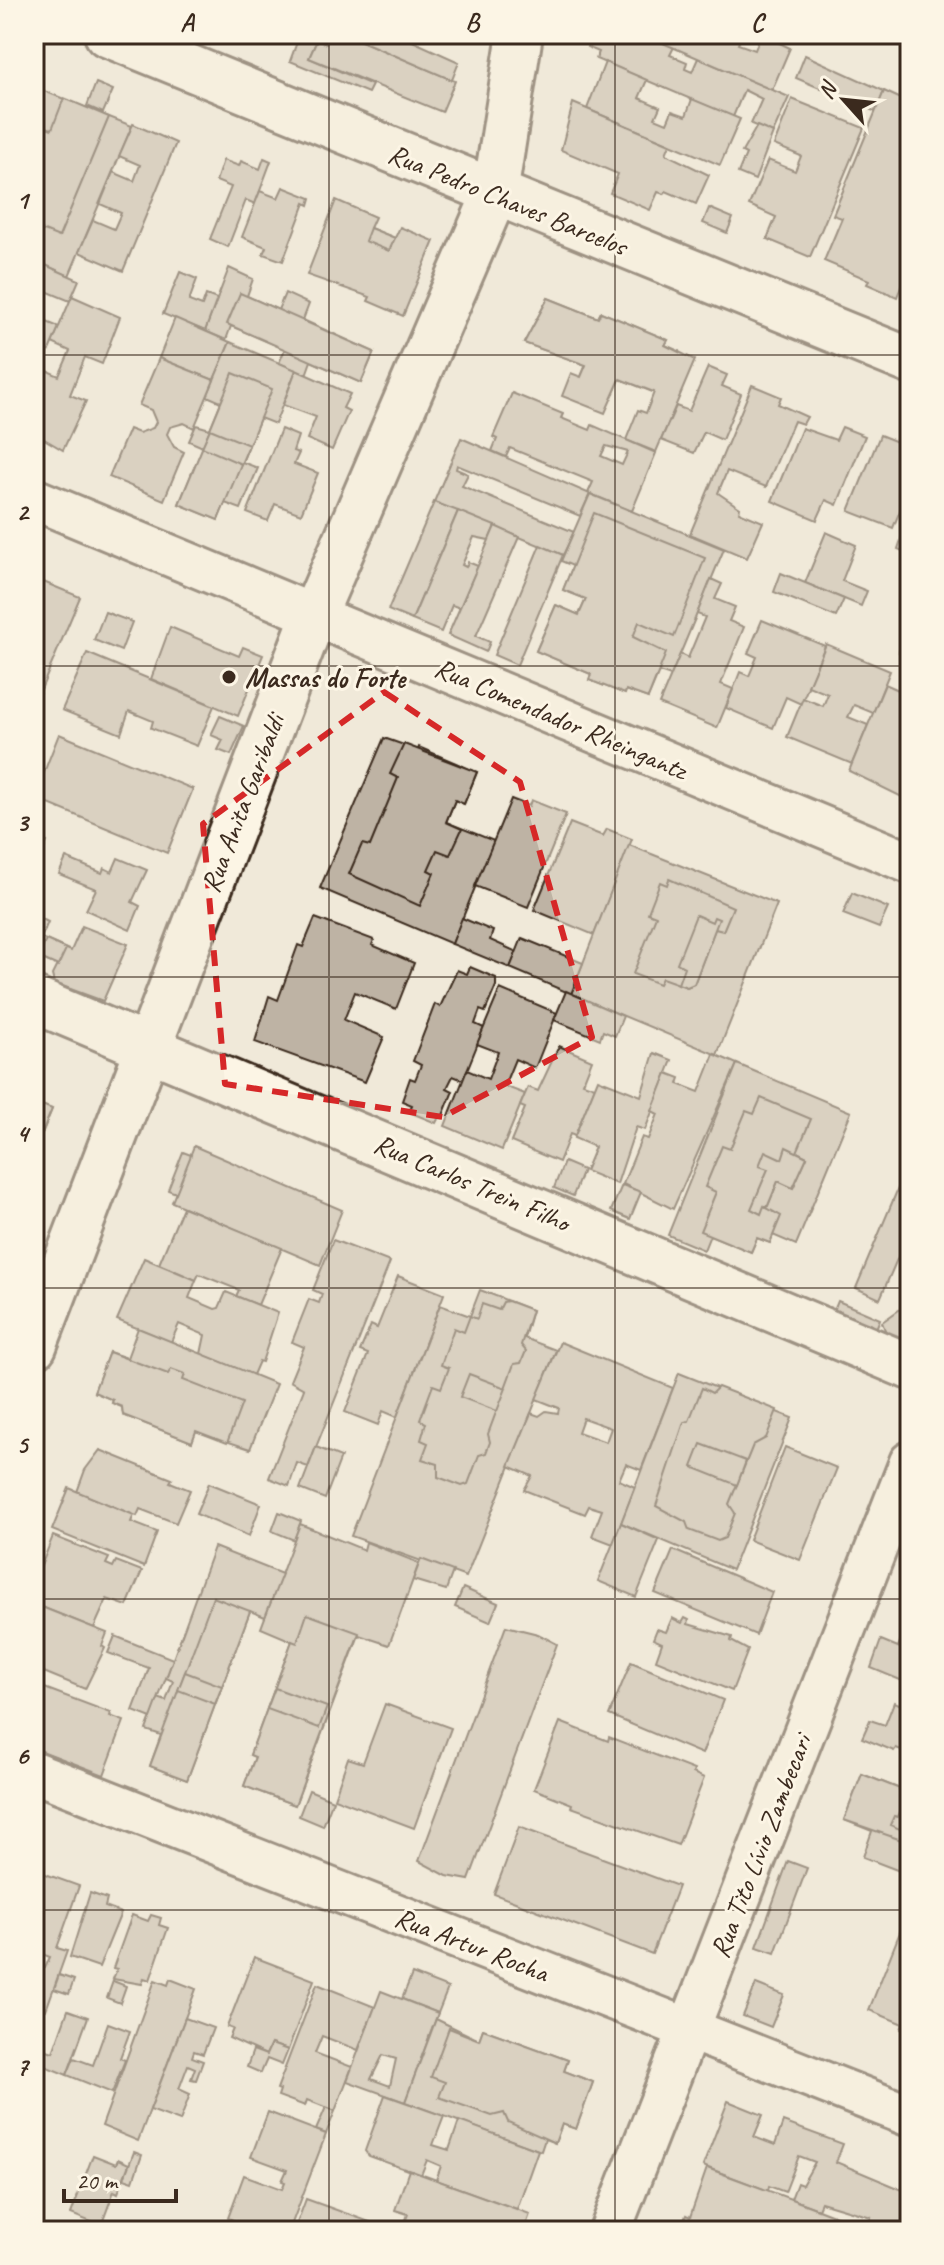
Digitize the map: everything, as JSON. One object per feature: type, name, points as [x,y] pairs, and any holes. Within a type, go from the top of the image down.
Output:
[{"type":"street","name":"Rua Pedro Chaves Barcelos","points":[[107,34],[910,361]]},
{"type":"street","name":"Rua Anita Garibaldi","points":[[34,1346],[314,615],[495,194],[520,34]]},
{"type":"street","name":"Rua Comendador Rheingantz","points":[[34,499],[910,863]]},
{"type":"street","name":"Rua Carlos Trein Filho","points":[[34,1000],[910,1367]]},
{"type":"street","name":"Rua Tito Lívio Zambecari","points":[[610,2231],[910,1462]]},
{"type":"street","name":"Rua Artur Rocha","points":[[34,1772],[910,2116]]},
{"type":"highlighted area","points":[[384,692],[520,782],[592,1037],[443,1117],[225,1084],[203,824]]},
{"type":"building","points":[[300,34],[330,34],[326,44],[317,40],[309,58],[372,85],[368,93],[290,61]]},
{"type":"building","points":[[330,34],[345,34],[455,81],[442,112],[309,58],[317,40],[326,44]]},
{"type":"building","points":[[345,34],[397,34],[459,62],[452,80]]},
{"type":"building","points":[[592,34],[642,34],[674,47],[670,55],[687,62],[685,69],[692,72],[698,58],[789,97],[773,133],[751,124],[762,99],[744,90],[733,117],[596,59],[599,52],[587,47]]},
{"type":"building","points":[[642,34],[731,34],[740,39],[738,44],[755,50],[761,34],[790,48],[772,90]]},
{"type":"building","points":[[805,55],[884,91],[876,112],[796,78]]},
{"type":"building","points":[[605,62],[647,80],[639,98],[660,107],[655,118],[667,123],[672,111],[686,116],[692,99],[740,119],[720,165],[587,109]]},
{"type":"building","points":[[96,83],[113,90],[103,113],[87,106]]},
{"type":"building","points":[[34,87],[132,126],[69,276],[34,260]]},
{"type":"building","points":[[884,91],[910,103],[910,264],[897,297],[867,284],[869,280],[824,261],[842,218],[833,215]]},
{"type":"building","points":[[64,98],[109,117],[59,237],[34,227],[34,145],[43,126],[52,129]]},
{"type":"building","points":[[792,99],[864,128],[810,257],[767,239],[776,217],[749,205],[768,160],[795,171],[801,156],[774,145]]},
{"type":"building","points":[[573,103],[670,144],[666,154],[709,175],[696,204],[666,191],[664,194],[658,192],[650,210],[610,193],[618,174],[561,150]]},
{"type":"building","points":[[133,124],[176,143],[123,271],[79,252],[93,220],[114,229],[121,213],[100,204],[113,172],[134,181],[140,165],[119,156]]},
{"type":"building","points":[[757,126],[773,133],[755,180],[738,173],[746,154],[742,152]]},
{"type":"building","points":[[264,158],[271,161],[255,204],[246,200],[228,247],[210,239],[231,187],[216,181],[223,160],[239,166],[241,161],[260,169]]},
{"type":"building","points":[[283,187],[311,198],[309,205],[305,203],[283,261],[263,254],[266,247],[242,237],[260,191],[278,198]]},
{"type":"building","points":[[336,200],[375,217],[370,228],[395,238],[400,227],[434,241],[403,316],[368,301],[370,297],[307,275]]},
{"type":"building","points":[[709,208],[733,218],[727,233],[703,223]]},
{"type":"building","points":[[370,228],[395,238],[389,251],[365,241]]},
{"type":"building","points":[[34,260],[79,280],[70,301],[34,286]]},
{"type":"building","points":[[229,268],[253,279],[247,296],[278,310],[285,293],[309,304],[303,320],[374,352],[361,383],[311,361],[306,375],[279,363],[285,349],[231,326],[226,340],[205,331]]},
{"type":"building","points":[[180,272],[197,279],[189,301],[202,306],[206,295],[217,299],[205,331],[163,314]]},
{"type":"building","points":[[240,293],[374,352],[361,383],[227,324]]},
{"type":"building","points":[[72,296],[120,317],[102,364],[85,357],[70,395],[86,401],[63,450],[34,433],[34,386],[41,368],[59,376],[70,351],[52,343]]},
{"type":"building","points":[[548,298],[598,318],[601,312],[668,340],[665,345],[679,351],[660,395],[620,379],[614,393],[580,379],[586,365],[524,343]]},
{"type":"building","points":[[548,298],[598,318],[601,312],[668,340],[665,345],[695,360],[656,452],[626,440],[638,410],[646,413],[654,392],[620,379],[605,413],[562,396],[571,373],[581,377],[586,365],[524,343]]},
{"type":"building","points":[[37,318],[59,327],[34,386],[34,326]]},
{"type":"building","points":[[175,318],[230,342],[214,380],[159,358]]},
{"type":"building","points":[[230,342],[296,370],[275,424],[260,418],[242,462],[258,468],[241,509],[225,503],[218,520],[179,504],[203,447],[189,441],[196,425],[210,429],[221,402],[207,396]]},
{"type":"building","points":[[159,358],[214,380],[194,428],[184,423],[170,427],[167,434],[174,447],[184,452],[164,500],[109,477],[129,429],[139,433],[153,428],[156,422],[151,410],[139,405]]},
{"type":"building","points":[[708,367],[727,375],[722,386],[741,394],[722,440],[704,432],[694,453],[661,440],[676,406],[689,411]]},
{"type":"building","points":[[296,370],[350,394],[343,408],[349,411],[332,450],[307,439],[316,417],[283,405]]},
{"type":"building","points":[[233,373],[272,389],[218,520],[179,504]]},
{"type":"building","points":[[752,385],[781,397],[778,404],[807,417],[803,424],[794,421],[766,487],[727,471],[718,493],[740,508],[739,512],[763,522],[747,558],[690,534]]},
{"type":"building","points":[[512,393],[563,414],[561,418],[590,430],[592,425],[656,453],[632,511],[588,493],[593,482],[510,448],[506,457],[492,451],[497,439],[493,437]],"holes":[[[606,446],[628,452],[622,465],[601,456]]]},
{"type":"building","points":[[842,427],[865,436],[837,505],[826,500],[817,520],[772,501],[802,428],[836,440]]},
{"type":"building","points":[[210,429],[249,445],[241,464],[202,447]]},
{"type":"building","points":[[281,429],[298,436],[293,451],[299,453],[294,464],[318,473],[301,514],[275,504],[268,521],[247,513]]},
{"type":"building","points":[[880,435],[910,447],[910,474],[902,494],[906,496],[893,528],[849,511]]},
{"type":"building","points":[[461,438],[590,494],[580,516],[457,465],[456,469],[468,474],[462,486],[574,532],[563,555],[434,502]]},
{"type":"building","points":[[590,494],[724,549],[671,676],[659,672],[648,698],[626,690],[625,694],[589,680],[591,674],[536,651],[556,605],[579,615],[586,599],[563,590],[573,566],[561,561]]},
{"type":"building","points":[[434,502],[458,511],[412,620],[388,610]]},
{"type":"building","points":[[458,511],[495,526],[489,540],[474,537],[462,565],[466,567],[468,562],[478,566],[460,608],[452,605],[441,632],[412,620]]},
{"type":"building","points":[[910,512],[910,554],[898,549]]},
{"type":"building","points":[[594,513],[705,558],[674,637],[639,622],[633,637],[666,653],[648,698],[626,690],[625,694],[589,680],[591,674],[536,651],[556,605],[579,615],[586,599],[563,590]]},
{"type":"building","points":[[495,526],[519,537],[476,636],[490,642],[486,652],[448,635]]},
{"type":"building","points":[[826,532],[856,545],[842,581],[867,591],[861,606],[805,583]]},
{"type":"building","points":[[540,545],[563,555],[517,665],[494,655]]},
{"type":"building","points":[[781,573],[844,599],[836,617],[774,592]]},
{"type":"building","points":[[711,579],[722,584],[715,599],[735,607],[729,621],[744,627],[721,684],[733,689],[717,728],[659,704],[680,654],[688,658],[705,617],[697,614]]},
{"type":"building","points":[[41,581],[80,597],[34,706],[34,598]]},
{"type":"building","points":[[105,612],[132,622],[121,651],[94,640]]},
{"type":"building","points":[[762,620],[825,646],[801,704],[786,697],[773,728],[726,708],[740,672],[749,676],[757,657],[748,653]]},
{"type":"building","points":[[910,626],[910,657],[899,652]]},
{"type":"building","points":[[170,627],[239,656],[243,647],[263,655],[238,716],[151,679]]},
{"type":"building","points":[[826,644],[890,671],[873,713],[854,705],[848,717],[868,725],[852,764],[787,737],[803,698],[823,706],[828,694],[808,686]]},
{"type":"building","points":[[87,653],[214,706],[197,746],[151,728],[153,721],[129,711],[121,734],[62,710]]},
{"type":"building","points":[[885,684],[910,695],[910,801],[849,771]]},
{"type":"building","points":[[220,716],[244,726],[231,755],[218,750],[223,740],[211,735]]},
{"type":"building","points":[[59,734],[193,789],[167,853],[34,798]]},
{"type":"building","points":[[384,738],[418,750],[419,747],[477,772],[464,804],[455,800],[446,822],[494,841],[452,944],[320,888]]},
{"type":"building","points":[[404,744],[477,772],[464,804],[455,800],[446,822],[462,829],[450,855],[437,850],[428,870],[434,873],[420,906],[349,874],[362,844],[370,846],[398,778],[390,774]]},
{"type":"building","points":[[511,799],[529,806],[531,800],[566,814],[528,907],[475,886]]},
{"type":"building","points":[[570,823],[603,836],[607,829],[632,839],[594,935],[534,910]]},
{"type":"building","points":[[34,836],[47,842],[34,871]]},
{"type":"building","points":[[629,845],[777,904],[717,1055],[571,994]]},
{"type":"building","points":[[66,858],[102,873],[104,868],[112,872],[118,858],[147,870],[132,902],[140,906],[130,930],[86,910],[96,889],[59,874]]},
{"type":"building","points":[[669,879],[733,907],[723,931],[715,929],[694,984],[687,987],[662,978],[659,984],[633,974],[656,916],[648,913],[660,882],[667,885]]},
{"type":"building","points":[[852,893],[888,908],[879,928],[843,914]]},
{"type":"building","points":[[34,915],[48,922],[41,938],[71,951],[82,926],[128,944],[103,1001],[54,983],[52,975],[57,965],[39,958],[34,970]]},
{"type":"building","points":[[696,915],[712,922],[714,917],[719,919],[694,984],[687,987],[678,984],[684,967],[677,963]]},
{"type":"building","points":[[315,918],[374,940],[372,945],[414,963],[396,1009],[355,992],[344,1020],[384,1037],[365,1082],[255,1042],[269,996],[278,1000],[298,945],[303,947]]},
{"type":"building","points":[[462,918],[493,931],[490,940],[517,952],[510,968],[452,944]]},
{"type":"building","points":[[522,938],[583,963],[571,994],[510,968]]},
{"type":"building","points":[[46,940],[66,949],[58,966],[38,957]]},
{"type":"building","points":[[470,967],[496,978],[496,986],[485,1012],[480,1010],[475,1024],[484,1028],[463,1080],[453,1076],[447,1088],[453,1091],[442,1118],[439,1117],[436,1123],[409,1112],[412,1105],[402,1101],[410,1078],[415,1080],[421,1065],[413,1061],[435,1004],[440,1007],[457,970],[467,974]]},
{"type":"building","points":[[500,989],[557,1013],[535,1068],[515,1059],[504,1086],[525,1094],[502,1150],[445,1126],[467,1070],[488,1079],[498,1052],[477,1044]]},
{"type":"building","points":[[566,991],[623,1016],[615,1036],[603,1031],[600,1039],[554,1020]]},
{"type":"building","points":[[559,1046],[592,1060],[583,1083],[595,1087],[575,1136],[570,1134],[559,1162],[511,1142],[525,1108],[520,1106],[528,1087],[538,1091]]},
{"type":"building","points":[[654,1053],[672,1060],[645,1130],[636,1127],[617,1184],[585,1171],[595,1147],[574,1138],[598,1079],[641,1096]]},
{"type":"building","points":[[714,1054],[737,1064],[673,1209],[623,1184],[642,1137],[648,1139],[658,1114],[652,1111],[667,1073],[680,1078],[678,1084],[699,1092]]},
{"type":"building","points":[[737,1064],[851,1112],[796,1245],[773,1235],[770,1243],[757,1238],[751,1252],[710,1235],[704,1250],[668,1235]]},
{"type":"building","points":[[761,1098],[811,1119],[797,1152],[807,1157],[793,1188],[778,1181],[767,1208],[781,1216],[770,1243],[757,1238],[751,1252],[700,1231],[716,1192],[705,1187],[722,1146],[730,1149],[746,1111],[754,1114]]},
{"type":"building","points":[[34,1102],[52,1109],[38,1143],[34,1142]]},
{"type":"building","points":[[34,1102],[52,1109],[38,1143],[34,1142]]},
{"type":"building","points":[[194,1146],[342,1210],[320,1265],[172,1202]]},
{"type":"building","points":[[786,1147],[807,1157],[793,1188],[778,1181],[767,1208],[764,1206],[761,1214],[751,1209],[768,1169],[759,1166],[765,1151],[782,1159]]},
{"type":"building","points":[[183,1152],[191,1155],[176,1193],[168,1190]]},
{"type":"building","points":[[910,1160],[910,1229],[880,1299],[856,1288]]},
{"type":"building","points":[[564,1162],[583,1170],[573,1196],[554,1188]]},
{"type":"building","points":[[622,1185],[641,1192],[630,1219],[611,1211]]},
{"type":"building","points":[[183,1207],[282,1248],[258,1305],[236,1296],[239,1290],[199,1274],[196,1280],[159,1264]]},
{"type":"building","points":[[333,1240],[390,1262],[308,1467],[297,1463],[289,1486],[269,1478],[304,1389],[290,1381],[304,1347],[292,1342],[309,1299],[319,1303],[322,1294],[313,1290]]},
{"type":"building","points":[[144,1258],[196,1280],[189,1298],[215,1309],[219,1308],[226,1292],[278,1313],[262,1362],[259,1361],[253,1375],[201,1354],[205,1335],[179,1324],[171,1342],[117,1320]]},
{"type":"building","points":[[398,1276],[444,1294],[397,1417],[383,1411],[378,1425],[345,1412],[368,1354],[360,1351],[371,1325],[377,1328]]},
{"type":"building","points":[[480,1290],[532,1310],[524,1338],[556,1350],[466,1577],[351,1536],[440,1305],[470,1316]]},
{"type":"building","points":[[910,1293],[910,1338],[906,1342],[890,1343],[882,1322],[903,1307]]},
{"type":"building","points":[[838,1301],[880,1319],[873,1336],[831,1318]]},
{"type":"building","points":[[503,1302],[532,1310],[521,1345],[526,1351],[521,1363],[514,1364],[488,1434],[490,1442],[486,1453],[479,1455],[468,1484],[462,1486],[438,1477],[438,1464],[422,1459],[428,1443],[421,1440],[426,1423],[420,1420],[433,1385],[441,1388],[449,1368],[441,1365],[454,1328],[464,1332],[470,1316],[477,1319],[482,1304],[499,1310]]},
{"type":"building","points":[[138,1328],[276,1384],[250,1449],[196,1431],[192,1442],[123,1415],[122,1407],[94,1392],[109,1352],[127,1358]]},
{"type":"building","points":[[560,1342],[673,1388],[641,1470],[626,1464],[619,1480],[635,1487],[613,1544],[592,1536],[602,1510],[589,1506],[585,1514],[524,1490],[532,1476],[509,1466],[531,1413],[539,1416],[546,1411],[558,1413],[559,1408],[536,1399]],"holes":[[[583,1418],[611,1428],[606,1442],[578,1432]]]},
{"type":"building","points":[[109,1352],[168,1374],[171,1369],[185,1374],[183,1380],[242,1403],[227,1443],[196,1431],[192,1442],[123,1415],[122,1407],[94,1392]]},
{"type":"building","points":[[679,1373],[792,1418],[732,1570],[621,1523]]},
{"type":"building","points":[[469,1374],[506,1388],[497,1411],[460,1397]]},
{"type":"building","points":[[718,1387],[777,1410],[766,1438],[753,1445],[729,1504],[735,1513],[725,1538],[718,1541],[689,1530],[686,1522],[656,1506],[684,1422],[689,1421],[702,1388],[712,1393]]},
{"type":"building","points":[[701,1444],[746,1461],[737,1485],[692,1467]]},
{"type":"building","points":[[316,1447],[341,1457],[325,1499],[300,1489]]},
{"type":"building","points":[[785,1447],[837,1468],[800,1560],[749,1540]]},
{"type":"building","points":[[100,1450],[172,1479],[170,1482],[190,1490],[176,1523],[140,1509],[137,1516],[77,1492],[85,1470]]},
{"type":"building","points":[[209,1483],[261,1504],[249,1536],[196,1514]]},
{"type":"building","points":[[69,1488],[134,1515],[131,1522],[157,1532],[144,1567],[52,1530]]},
{"type":"building","points":[[279,1512],[301,1521],[294,1540],[272,1531]]},
{"type":"building","points":[[621,1523],[659,1540],[636,1597],[598,1581]]},
{"type":"building","points":[[300,1524],[364,1550],[366,1542],[419,1563],[389,1645],[359,1635],[295,1805],[244,1786],[255,1757],[250,1755],[292,1641],[261,1628]]},
{"type":"building","points":[[53,1536],[109,1558],[106,1564],[113,1567],[116,1561],[142,1571],[127,1606],[107,1599],[94,1628],[34,1604],[34,1575],[37,1576]]},
{"type":"building","points":[[214,1547],[282,1574],[265,1617],[250,1611],[187,1780],[150,1766],[161,1735],[146,1730],[158,1698],[166,1701],[173,1681],[166,1678]]},
{"type":"building","points":[[673,1550],[772,1592],[756,1635],[655,1593]]},
{"type":"building","points":[[421,1559],[453,1571],[446,1590],[413,1580]]},
{"type":"building","points":[[463,1588],[498,1603],[490,1622],[455,1607]]},
{"type":"building","points":[[213,1597],[250,1611],[187,1780],[150,1766]]},
{"type":"building","points":[[34,1604],[107,1633],[102,1646],[105,1648],[85,1689],[34,1668]]},
{"type":"building","points":[[307,1614],[359,1633],[295,1805],[244,1786],[255,1757],[250,1755],[292,1641],[297,1643]]},
{"type":"building","points":[[672,1618],[682,1623],[685,1618],[689,1620],[688,1624],[732,1637],[731,1641],[748,1650],[732,1691],[656,1660],[662,1643],[653,1639],[657,1629],[666,1632]]},
{"type":"building","points":[[910,1618],[910,1652],[898,1647]]},
{"type":"building","points":[[506,1626],[538,1634],[557,1644],[469,1880],[447,1876],[419,1861]]},
{"type":"building","points":[[115,1636],[173,1659],[151,1718],[133,1711],[149,1668],[108,1653]]},
{"type":"building","points":[[881,1640],[910,1652],[910,1684],[871,1668]]},
{"type":"building","points":[[631,1662],[723,1700],[702,1754],[609,1715]]},
{"type":"building","points":[[185,1672],[222,1686],[215,1704],[178,1690]]},
{"type":"building","points":[[34,1684],[111,1713],[110,1716],[124,1721],[104,1775],[34,1748]]},
{"type":"building","points":[[275,1688],[327,1707],[319,1728],[267,1709]]},
{"type":"building","points":[[894,1702],[910,1708],[910,1753],[896,1748],[894,1751],[862,1738],[870,1720],[885,1725]]},
{"type":"building","points":[[385,1704],[451,1728],[414,1828],[334,1798],[348,1758],[363,1763]]},
{"type":"building","points":[[560,1722],[608,1741],[609,1737],[694,1770],[693,1773],[704,1778],[678,1845],[571,1807],[572,1804],[534,1789]]},
{"type":"building","points":[[862,1774],[910,1793],[910,1875],[863,1857],[872,1831],[844,1820]]},
{"type":"building","points":[[862,1774],[910,1793],[910,1843],[844,1820]]},
{"type":"building","points":[[309,1790],[333,1800],[323,1826],[299,1816]]},
{"type":"building","points":[[907,1795],[910,1796],[910,1833],[890,1825],[894,1816],[898,1817]]},
{"type":"building","points":[[519,1827],[678,1886],[652,1954],[494,1894]]},
{"type":"building","points":[[788,1861],[807,1868],[775,1953],[757,1947]]},
{"type":"building","points":[[37,1871],[79,1886],[57,1948],[67,1951],[46,2010],[34,2005],[34,1984],[40,1967],[45,1968],[50,1957],[34,1951]]},
{"type":"building","points":[[90,1893],[107,1899],[105,1907],[121,1913],[99,1967],[70,1957]]},
{"type":"building","points":[[132,1915],[148,1921],[151,1915],[161,1918],[159,1925],[168,1928],[150,1980],[144,1978],[142,1984],[113,1979],[117,1969],[113,1968]]},
{"type":"building","points":[[902,1927],[910,1930],[910,2033],[901,2029],[903,2024],[869,2010]]},
{"type":"building","points":[[254,1957],[314,1980],[288,2050],[271,2044],[266,2055],[229,2038],[233,2029],[227,2027]]},
{"type":"building","points":[[412,1974],[448,1988],[438,2013],[402,1999]]},
{"type":"building","points":[[59,1975],[74,1980],[69,1994],[54,1989]]},
{"type":"building","points":[[170,1979],[196,1989],[138,2141],[102,2126],[155,1980],[168,1985]]},
{"type":"building","points":[[113,1981],[126,1986],[120,2003],[107,1998]]},
{"type":"building","points":[[317,1984],[375,2007],[358,2050],[322,2036],[315,2053],[352,2067],[335,2111],[307,2100],[305,2106],[278,2096],[280,2090],[277,2089]]},
{"type":"building","points":[[756,1984],[784,1995],[771,2027],[743,2016]]},
{"type":"building","points":[[381,1991],[438,2013],[405,2102],[347,2081]],"holes":[[[383,2055],[396,2059],[390,2086],[371,2079]]]},
{"type":"building","points":[[68,2010],[88,2017],[67,2075],[37,2063],[41,2048],[53,2052]]},
{"type":"building","points":[[185,2018],[213,2028],[203,2054],[194,2051],[192,2057],[203,2061],[196,2080],[191,2079],[195,2068],[188,2065],[179,2089],[190,2094],[180,2121],[150,2110]]},
{"type":"building","points":[[436,2019],[479,2040],[483,2029],[568,2060],[564,2071],[593,2082],[576,2129],[562,2124],[555,2143],[545,2139],[541,2151],[405,2102]]},
{"type":"building","points":[[108,2023],[130,2031],[120,2058],[125,2060],[112,2093],[67,2075],[74,2058],[93,2065]]},
{"type":"building","points":[[449,2028],[479,2040],[483,2029],[568,2060],[564,2071],[593,2082],[576,2129],[562,2124],[555,2143],[508,2122],[504,2113],[492,2116],[439,2097],[445,2082],[431,2077]]},
{"type":"building","points":[[271,2044],[288,2050],[282,2065],[267,2059],[261,2073],[247,2067],[253,2050],[266,2055]]},
{"type":"building","points":[[385,2095],[444,2116],[433,2145],[449,2150],[459,2121],[538,2150],[517,2209],[436,2180],[441,2166],[427,2160],[421,2175],[369,2156],[365,2151]]},
{"type":"building","points":[[728,2101],[763,2115],[754,2137],[775,2145],[783,2122],[843,2144],[836,2162],[910,2193],[910,2231],[875,2231],[867,2228],[871,2217],[821,2202],[818,2209],[791,2199],[797,2183],[802,2185],[815,2162],[799,2156],[785,2192],[769,2186],[768,2191],[703,2166]]},
{"type":"building","points":[[326,2107],[335,2111],[326,2134],[316,2130]]},
{"type":"building","points":[[268,2112],[326,2134],[289,2231],[260,2231],[228,2218],[244,2175],[282,2189],[285,2182],[282,2181],[287,2170],[251,2157]]},
{"type":"building","points":[[134,2152],[142,2155],[133,2181],[124,2178]]},
{"type":"building","points":[[93,2155],[116,2164],[118,2159],[129,2164],[118,2193],[114,2191],[101,2226],[71,2214]]},
{"type":"building","points":[[707,2168],[875,2231],[676,2231],[681,2228],[686,2215],[690,2217]]},
{"type":"building","points":[[409,2170],[530,2214],[524,2231],[402,2231],[408,2214],[395,2210]]},
{"type":"building","points":[[306,2199],[370,2222],[367,2231],[294,2231]]},
{"type":"place","name":"Massas do Forte","points":[[229,677]]}]
